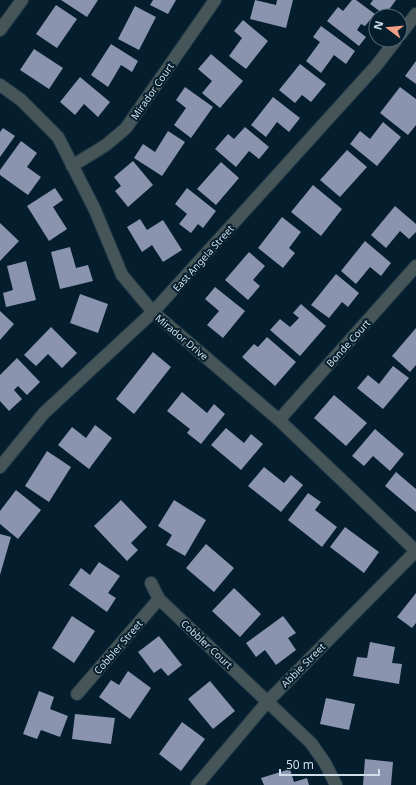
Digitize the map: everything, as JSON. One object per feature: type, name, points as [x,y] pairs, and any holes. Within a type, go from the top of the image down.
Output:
[{"type":"street","points":[[0,30],[22,0]]},
{"type":"street","name":"Mirador Court","points":[[72,166],[106,145],[126,128],[216,0]]},
{"type":"street","points":[[408,24],[416,14]]},
{"type":"street","name":"East Angela Street","points":[[0,466],[44,413],[153,312],[376,66],[390,48]]},
{"type":"street","name":"Mirador Drive","points":[[0,85],[21,100],[58,137],[95,210],[122,275],[153,312],[279,420],[416,551]]},
{"type":"street","name":"Bonde Court","points":[[279,420],[416,266]]},
{"type":"street","name":"Abbie Street","points":[[197,785],[268,701],[416,551]]},
{"type":"street","name":"Cobbler Court","points":[[151,583],[159,599],[311,743],[325,763],[336,785]]},
{"type":"street","name":"Cobbler Street","points":[[77,694],[159,599]]},
{"type":"building","points":[[61,0],[98,0],[87,17]]},
{"type":"building","points":[[153,0],[176,0],[168,14],[150,5]]},
{"type":"building","points":[[255,0],[276,5],[277,0],[293,0],[286,28],[250,19]]},
{"type":"building","points":[[352,0],[356,0],[368,9],[368,22],[365,26],[361,24],[357,30],[366,37],[359,46],[327,21],[338,7],[343,11]]},
{"type":"building","points":[[373,0],[396,0],[390,8],[375,8],[370,4]]},
{"type":"building","points":[[56,5],[77,19],[57,48],[36,34]]},
{"type":"building","points":[[135,6],[156,17],[139,50],[118,39]]},
{"type":"building","points":[[243,20],[268,41],[246,69],[229,56],[242,38],[234,31]]},
{"type":"building","points":[[321,26],[355,51],[346,64],[334,55],[321,73],[306,61],[320,42],[313,37]]},
{"type":"building","points":[[111,44],[138,61],[132,72],[121,65],[108,87],[91,75]]},
{"type":"building","points":[[34,49],[63,68],[49,89],[20,70]]},
{"type":"building","points":[[211,54],[243,81],[220,108],[202,93],[212,81],[198,69]]},
{"type":"building","points":[[416,61],[416,84],[405,76]]},
{"type":"building","points":[[300,64],[326,84],[311,102],[302,95],[295,103],[279,90]]},
{"type":"building","points":[[80,77],[110,102],[98,117],[84,104],[75,115],[60,102]]},
{"type":"building","points":[[185,87],[213,107],[191,138],[174,125],[186,108],[176,100]]},
{"type":"building","points":[[400,87],[416,99],[416,125],[408,135],[380,113]]},
{"type":"building","points":[[273,97],[300,118],[289,132],[277,122],[266,137],[251,125]]},
{"type":"building","points":[[383,122],[401,137],[377,166],[350,144],[360,131],[370,139]]},
{"type":"building","points":[[245,127],[269,147],[259,159],[249,151],[236,167],[215,149],[228,134],[234,139]]},
{"type":"building","points":[[3,128],[15,136],[0,157],[0,132]]},
{"type":"building","points":[[168,131],[185,142],[162,176],[134,158],[143,144],[155,152]]},
{"type":"building","points":[[21,141],[37,153],[27,167],[41,177],[28,195],[0,175],[0,170]]},
{"type":"building","points":[[347,150],[367,167],[340,197],[320,180]]},
{"type":"building","points":[[133,161],[153,185],[128,207],[115,191],[121,186],[114,177]]},
{"type":"building","points":[[221,162],[239,178],[216,205],[197,189]]},
{"type":"building","points":[[313,185],[342,209],[321,236],[291,212]]},
{"type":"building","points":[[55,188],[63,200],[53,207],[67,229],[49,241],[27,206]]},
{"type":"building","points":[[187,188],[216,211],[203,228],[198,224],[191,233],[179,224],[187,214],[175,204]]},
{"type":"building","points":[[395,206],[416,224],[416,232],[409,239],[400,231],[386,248],[371,235]]},
{"type":"building","points":[[282,217],[301,232],[289,248],[295,253],[283,268],[258,248]]},
{"type":"building","points":[[140,219],[147,230],[163,220],[182,250],[163,262],[152,245],[142,252],[127,227]]},
{"type":"building","points":[[0,223],[19,241],[0,261]]},
{"type":"building","points":[[365,241],[391,263],[381,276],[370,267],[356,284],[341,271]]},
{"type":"building","points":[[70,247],[76,268],[88,265],[93,281],[60,289],[51,252]]},
{"type":"building","points":[[249,252],[265,266],[253,280],[260,286],[248,300],[225,280]]},
{"type":"building","points":[[26,261],[36,300],[6,307],[3,293],[13,290],[7,266]]},
{"type":"building","points":[[336,274],[359,293],[348,307],[342,302],[329,318],[311,305]]},
{"type":"building","points":[[215,287],[245,311],[223,338],[207,325],[219,311],[205,299]]},
{"type":"building","points":[[80,294],[108,304],[98,333],[70,323]]},
{"type":"building","points":[[301,304],[326,326],[300,356],[270,330],[280,319],[290,327],[299,318],[293,313]]},
{"type":"building","points":[[0,311],[14,324],[0,340]]},
{"type":"building","points":[[51,327],[77,353],[62,368],[48,354],[36,366],[24,355]]},
{"type":"building","points":[[416,328],[416,365],[410,372],[392,356]]},
{"type":"building","points":[[267,337],[296,362],[275,386],[242,357],[254,344],[258,347]]},
{"type":"building","points":[[153,352],[171,367],[134,414],[116,399]]},
{"type":"building","points":[[17,358],[40,382],[27,395],[18,386],[14,390],[22,399],[9,411],[0,401],[0,375]]},
{"type":"building","points":[[393,366],[409,378],[383,409],[357,388],[368,375],[379,384]]},
{"type":"building","points":[[182,392],[207,413],[214,404],[225,414],[201,444],[187,433],[190,429],[167,411]]},
{"type":"building","points":[[334,395],[367,423],[346,446],[314,418]]},
{"type":"building","points":[[95,425],[112,438],[89,469],[58,445],[72,427],[86,438]]},
{"type":"building","points":[[226,428],[244,443],[251,434],[263,444],[241,470],[211,445]]},
{"type":"building","points":[[375,429],[404,454],[390,471],[373,456],[364,466],[352,456]]},
{"type":"building","points":[[47,451],[71,467],[49,502],[25,486]]},
{"type":"building","points":[[264,467],[284,483],[291,475],[303,485],[281,512],[248,486]]},
{"type":"building","points":[[396,472],[416,489],[416,512],[385,486]]},
{"type":"building","points":[[16,490],[41,510],[18,539],[0,524],[0,511]]},
{"type":"building","points":[[308,493],[321,502],[315,510],[337,527],[322,547],[288,520]]},
{"type":"building","points":[[121,500],[147,527],[131,543],[138,550],[127,561],[94,526]]},
{"type":"building","points":[[174,500],[206,520],[185,556],[166,545],[172,535],[158,526]]},
{"type":"building","points":[[345,527],[379,552],[364,573],[330,547]]},
{"type":"building","points":[[0,534],[11,537],[0,575]]},
{"type":"building","points":[[206,544],[234,568],[214,592],[186,568]]},
{"type":"building","points":[[99,562],[120,576],[108,593],[116,598],[107,612],[69,585],[81,568],[90,575]]},
{"type":"building","points":[[234,588],[261,614],[240,637],[212,611]]},
{"type":"building","points":[[416,593],[416,623],[412,628],[397,617]]},
{"type":"building","points":[[72,616],[95,631],[74,663],[52,648]]},
{"type":"building","points":[[283,616],[296,633],[288,638],[296,650],[276,665],[265,650],[256,657],[246,643]]},
{"type":"building","points":[[159,636],[182,665],[168,676],[161,668],[154,673],[138,652]]},
{"type":"building","points":[[370,642],[395,647],[392,663],[402,664],[399,684],[353,676],[357,657],[367,658]]},
{"type":"building","points":[[128,671],[151,688],[130,719],[99,697],[111,680],[119,685]]},
{"type":"building","points":[[210,681],[235,711],[213,729],[188,699]]},
{"type":"building","points":[[39,691],[54,697],[50,709],[68,716],[60,737],[41,730],[37,739],[23,734]]},
{"type":"building","points":[[326,698],[355,704],[349,730],[320,724]]},
{"type":"building","points":[[75,714],[115,718],[111,744],[72,739]]},
{"type":"building","points":[[182,722],[205,739],[181,771],[159,754]]},
{"type":"building","points":[[365,759],[393,762],[391,785],[363,785]]},
{"type":"building","points":[[290,769],[294,782],[307,778],[309,785],[264,785],[261,778]]}]
